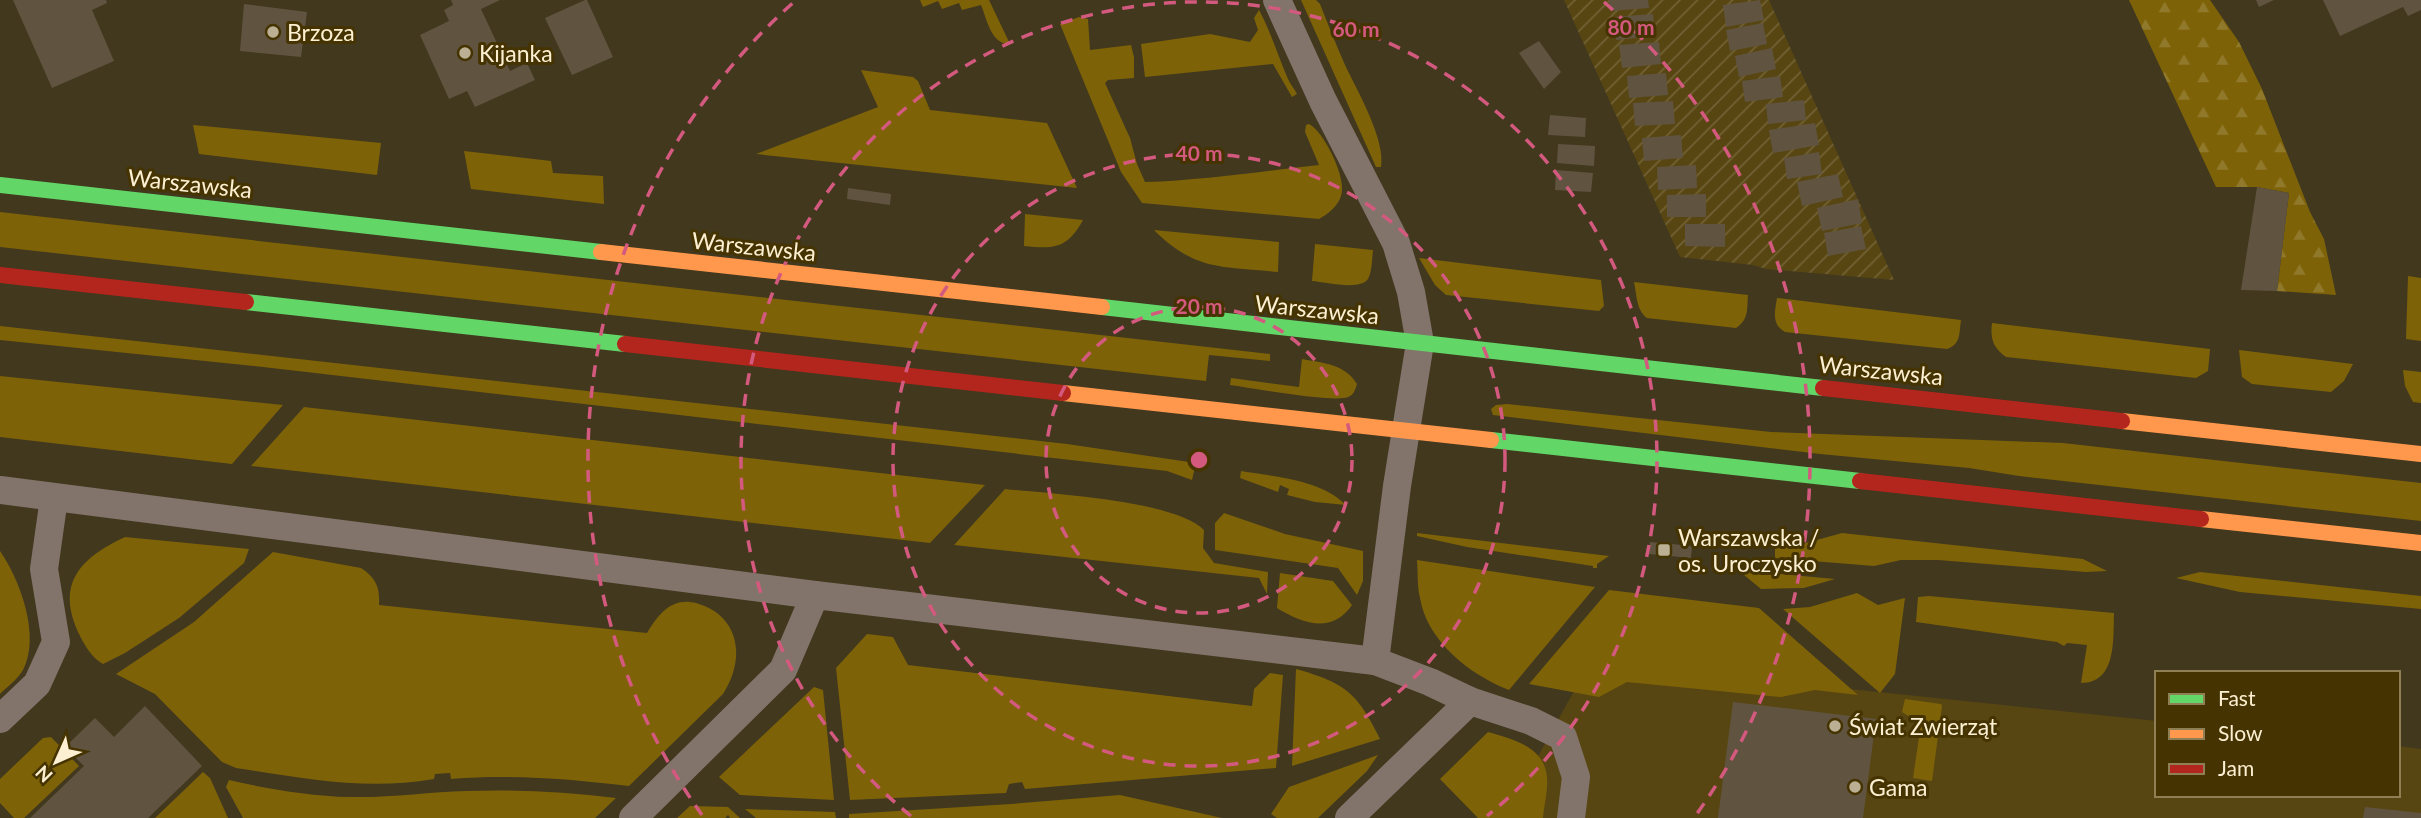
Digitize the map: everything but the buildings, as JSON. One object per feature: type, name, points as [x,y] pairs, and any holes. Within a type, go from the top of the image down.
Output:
[{"type":"main road","name":"Warszawska","points":[[0,185],[2421,454]]},
{"type":"main road","points":[[0,275],[2421,543]]},
{"type":"lane","points":[[1277,0],[1323,101],[1396,243],[1411,292],[1420,343],[1375,661]]},
{"type":"lane","points":[[0,490],[815,595],[1375,661],[1470,701],[1531,721],[1563,737],[1576,777],[1571,818]]},
{"type":"lane","points":[[0,719],[37,684],[56,642],[44,569],[54,498]]},
{"type":"lane","points":[[633,818],[783,670],[815,595]]},
{"type":"lane","points":[[1349,818],[1470,701]]},
{"type":"shaded area","points":[[1564,0],[1769,0],[1894,280],[1766,269],[1753,265],[1680,257]]},
{"type":"shaded area","points":[[1590,662],[2155,721],[2155,797],[2400,797],[2400,746],[2421,749],[2421,818],[1504,818]]},
{"type":"green space","points":[[920,0],[989,0],[1010,44],[994,36],[981,5],[962,10],[959,3],[942,9],[938,1],[923,7]]},
{"type":"green space","points":[[1301,0],[1316,0],[1320,4],[1375,129],[1381,167],[1376,167]]},
{"type":"green space","points":[[2129,0],[2210,0],[2239,42],[2262,89],[2310,212],[2324,239],[2336,295],[2277,291],[2289,193],[2257,187],[2216,187]]},
{"type":"green space","points":[[1259,10],[1297,94],[1292,97],[1273,64],[1145,77],[1141,44],[1210,34],[1250,42],[1258,30],[1254,18]]},
{"type":"green space","points":[[1079,17],[1088,19],[1090,50],[1131,45],[1134,78],[1108,80],[1105,83],[1130,138],[1145,182],[1319,165],[1305,132],[1306,125],[1309,124],[1321,135],[1336,163],[1342,189],[1338,203],[1319,219],[1142,203],[1121,172],[1060,24]]},
{"type":"green space","points":[[861,70],[913,77],[918,81],[930,110],[1047,123],[1077,188],[756,154],[878,107]]},
{"type":"green space","points":[[193,125],[381,143],[377,175],[199,154]]},
{"type":"green space","points":[[464,151],[551,161],[553,173],[603,176],[604,204],[471,189]]},
{"type":"green space","points":[[0,212],[1270,354],[1270,361],[1209,355],[1206,381],[0,247]]},
{"type":"green space","points":[[1025,214],[1083,220],[1071,237],[1059,245],[1024,246]]},
{"type":"green space","points":[[1154,230],[1279,242],[1278,272],[1226,267],[1197,260],[1169,244]]},
{"type":"green space","points":[[1315,244],[1373,250],[1368,279],[1358,285],[1312,281]]},
{"type":"green space","points":[[1419,258],[1601,280],[1604,306],[1599,311],[1446,295],[1435,285]]},
{"type":"green space","points":[[2408,276],[2421,278],[2421,341],[2406,339]]},
{"type":"green space","points":[[1634,282],[1748,295],[1746,313],[1736,328],[1647,318],[1639,307]]},
{"type":"green space","points":[[1777,298],[1961,320],[1959,334],[1955,344],[1947,349],[1785,332],[1776,321]]},
{"type":"green space","points":[[1992,323],[2210,349],[2208,371],[2196,378],[2006,357],[1993,342]]},
{"type":"green space","points":[[0,326],[1067,444],[1196,463],[1192,480],[1167,471],[263,367],[0,340]]},
{"type":"green space","points":[[2239,350],[2353,364],[2344,381],[2331,392],[2252,384],[2242,377]]},
{"type":"green space","points":[[1302,359],[1333,365],[1346,372],[1357,384],[1353,394],[1348,397],[1327,398],[1230,385],[1231,378],[1299,387]]},
{"type":"green space","points":[[2403,370],[2421,372],[2421,403],[2413,402],[2405,386]]},
{"type":"green space","points":[[0,376],[283,405],[232,464],[0,437]]},
{"type":"green space","points":[[1496,405],[1771,432],[2063,443],[2421,483],[2421,521],[1493,415],[1491,409]]},
{"type":"green space","points":[[304,407],[985,485],[930,543],[251,466]]},
{"type":"green space","points":[[1241,471],[1311,484],[1346,505],[1315,502],[1287,495],[1289,489],[1280,485],[1278,492],[1240,478]]},
{"type":"green space","points":[[1005,489],[1140,505],[1189,520],[1204,530],[1203,548],[1214,563],[1268,572],[1267,594],[1259,578],[954,545]]},
{"type":"green space","points":[[1224,513],[1285,534],[1363,551],[1363,581],[1357,595],[1338,568],[1215,550],[1215,523]]},
{"type":"green space","points":[[1417,533],[1609,556],[1597,564],[1597,568],[1593,568],[1467,547],[1417,536]]},
{"type":"green space","points":[[1842,533],[2083,559],[2107,571],[2086,572],[1938,560],[1901,560],[1874,566],[1775,558],[1775,546],[1795,546]]},
{"type":"green space","points":[[125,537],[249,549],[244,563],[179,618],[103,664],[89,651],[79,634],[72,616],[71,587],[84,564],[95,554]]},
{"type":"green space","points":[[0,551],[21,592],[30,641],[23,670],[0,694]]},
{"type":"green space","points":[[273,552],[361,568],[376,584],[379,605],[647,633],[659,616],[673,605],[680,602],[698,604],[709,608],[728,625],[736,647],[734,671],[723,694],[629,786],[540,778],[451,779],[450,773],[435,774],[434,779],[408,782],[359,783],[236,768],[222,762],[155,694],[116,674],[194,622]]},
{"type":"green space","points":[[1417,560],[1595,587],[1509,690],[1466,666],[1452,654],[1431,628],[1424,614],[1418,589]]},
{"type":"green space","points":[[1738,570],[1835,579],[1804,588],[1761,589]]},
{"type":"green space","points":[[2200,572],[2421,596],[2421,609],[2240,592],[2176,578]]},
{"type":"green space","points":[[1280,573],[1333,581],[1352,605],[1344,614],[1326,623],[1307,622],[1297,618],[1277,608]]},
{"type":"green space","points":[[1609,590],[1759,608],[1858,695],[1815,690],[1781,697],[1627,682],[1599,697],[1529,684]]},
{"type":"green space","points":[[1857,593],[1878,605],[1905,598],[1895,674],[1880,693],[1783,609],[1810,607]]},
{"type":"green space","points":[[1918,597],[2114,613],[2111,658],[2101,676],[2081,683],[2087,645],[2067,643],[2064,646],[2057,642],[1916,622]]},
{"type":"green space","points":[[867,634],[893,637],[908,665],[1252,706],[1254,689],[1270,673],[1283,675],[1276,768],[1025,789],[1022,782],[1009,784],[1006,793],[850,800],[836,668]]},
{"type":"green space","points":[[1296,669],[1327,679],[1348,692],[1364,711],[1380,739],[1292,766]]},
{"type":"green space","points":[[814,687],[823,690],[834,800],[740,795],[719,777]]},
{"type":"green space","points":[[1905,699],[1942,706],[1932,781],[1913,778],[1921,724],[1902,712]]},
{"type":"green space","points":[[1488,732],[1517,741],[1540,759],[1547,778],[1543,818],[1478,818],[1440,779]]},
{"type":"green space","points":[[51,737],[79,766],[24,818],[14,818],[0,803],[0,779],[43,738]]},
{"type":"green space","points":[[1378,755],[1367,771],[1318,818],[1277,818],[1271,814],[1289,787]]},
{"type":"green space","points":[[203,772],[210,778],[228,818],[155,818]]},
{"type":"green space","points":[[229,780],[289,792],[350,797],[504,790],[616,798],[595,818],[243,818],[226,787]]},
{"type":"green space","points":[[1120,795],[1222,818],[849,818],[849,814]]},
{"type":"green space","points":[[690,806],[728,807],[740,818],[730,818],[728,815],[725,818],[677,818]]},
{"type":"green space","points":[[745,809],[835,812],[836,818],[756,818]]},
{"type":"traffic: fast","points":[[0,185],[601,252]]},
{"type":"traffic: fast","points":[[246,302],[625,344]]},
{"type":"traffic: fast","points":[[1102,307],[1823,388]]},
{"type":"traffic: fast","points":[[1491,440],[1860,481]]},
{"type":"traffic: slow","points":[[601,252],[1102,307]]},
{"type":"traffic: slow","points":[[1063,393],[1491,440]]},
{"type":"traffic: slow","points":[[2122,421],[2421,454]]},
{"type":"traffic: slow","points":[[2201,519],[2421,543]]},
{"type":"traffic: jam","points":[[0,275],[246,302]]},
{"type":"traffic: jam","points":[[625,344],[1063,393]]},
{"type":"traffic: jam","points":[[1823,388],[2122,421]]},
{"type":"traffic: jam","points":[[1860,481],[2201,519]]},
{"type":"place","name":"Brzoza","points":[[273,32]]},
{"type":"place","name":"Kijanka","points":[[465,53]]},
{"type":"place","name":"Warszawska / os. Uroczysko","points":[[1664,550]]},
{"type":"place","name":"Świat Zwierząt","points":[[1835,726]]},
{"type":"place","name":"Gama","points":[[1855,787]]}]
